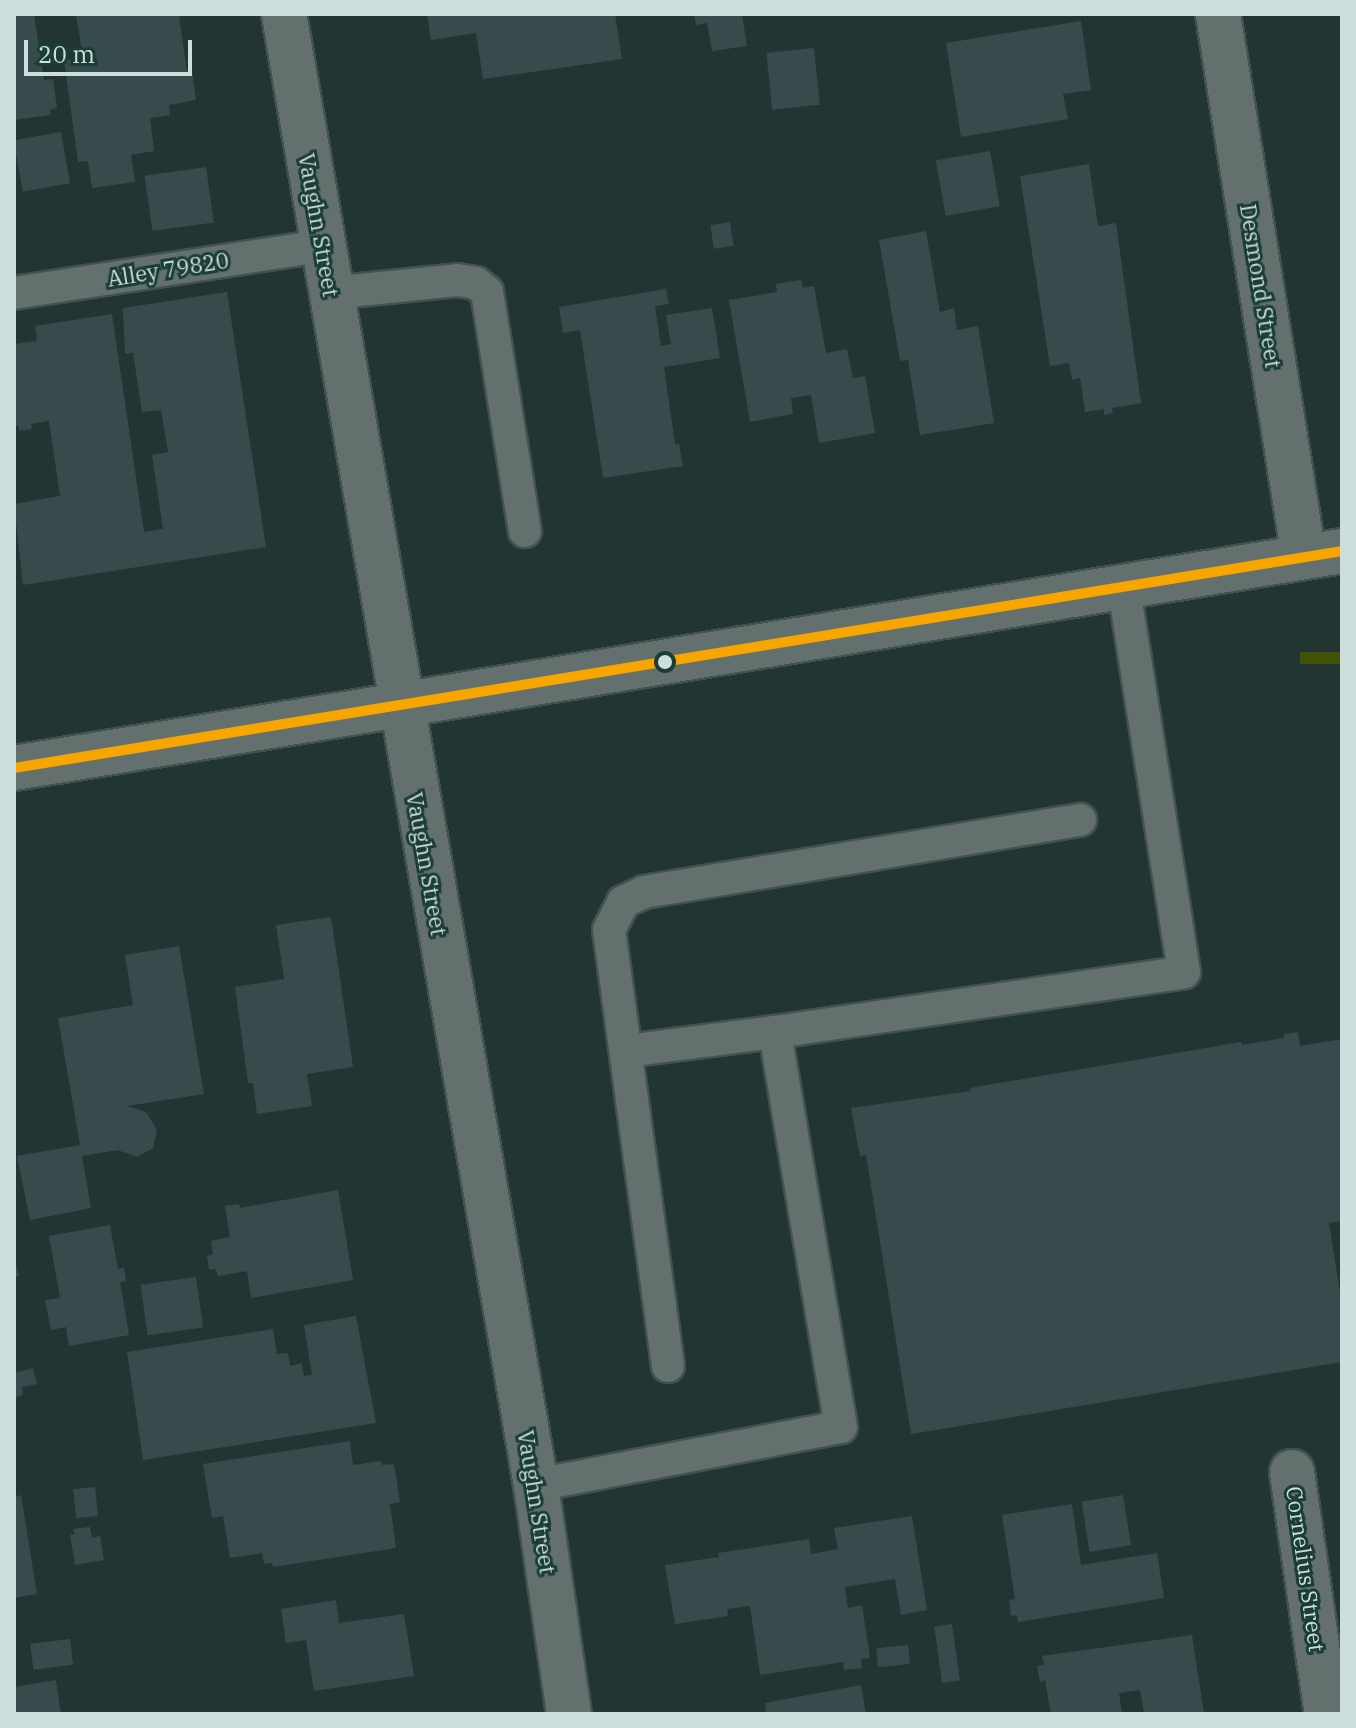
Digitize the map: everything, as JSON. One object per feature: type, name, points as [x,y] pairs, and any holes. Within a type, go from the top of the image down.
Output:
[{"type":"street","name":"Vaughn Street","points":[[284,14],[400,708],[536,1485],[569,1714]]},
{"type":"street","name":"Desmond Street","points":[[1218,14],[1323,554]]},
{"type":"street","points":[[14,768],[400,708],[1323,554]]},
{"type":"street","name":"Cornelius Street","points":[[1292,1472],[1327,1714]]},
{"type":"lane","name":"Alley 79820","points":[[14,293],[322,246]]},
{"type":"lane","points":[[330,293],[457,280],[476,283],[487,292],[525,531]]},
{"type":"lane","points":[[626,1051],[1184,972],[1124,588]]},
{"type":"lane","points":[[668,1366],[609,930],[623,902],[644,892],[1080,820]]},
{"type":"lane","points":[[536,1485],[841,1427],[775,1032]]},
{"type":"green space","points":[[1300,652],[1342,652],[1342,664],[1300,664]]},
{"type":"building","points":[[14,14],[34,14],[44,80],[53,79],[57,108],[50,110],[50,115],[14,120]]},
{"type":"building","points":[[76,14],[190,14],[179,17],[187,71],[192,70],[196,100],[169,105],[170,115],[150,118],[154,151],[131,155],[135,182],[92,188],[88,161],[78,162],[64,60],[83,58]]},
{"type":"building","points":[[427,14],[615,14],[622,59],[483,79],[476,33],[431,40]]},
{"type":"building","points":[[694,14],[742,14],[747,46],[712,51],[707,23],[696,25]]},
{"type":"building","points":[[1081,21],[1091,90],[1063,94],[1068,119],[961,137],[946,43]]},
{"type":"building","points":[[814,48],[820,105],[772,110],[766,53]]},
{"type":"building","points":[[61,132],[70,183],[23,192],[14,140]]},
{"type":"building","points":[[990,151],[1000,206],[946,216],[936,161]]},
{"type":"building","points":[[1089,164],[1098,226],[1116,223],[1141,403],[1112,408],[1113,413],[1104,415],[1104,409],[1085,412],[1080,378],[1072,380],[1069,363],[1050,366],[1020,176]]},
{"type":"building","points":[[206,167],[214,222],[152,231],[145,176]]},
{"type":"building","points":[[730,222],[734,246],[714,249],[710,225]]},
{"type":"building","points":[[926,231],[940,312],[954,308],[957,330],[978,326],[994,423],[920,435],[908,360],[900,361],[879,240]]},
{"type":"building","points":[[801,280],[803,288],[814,286],[826,353],[847,349],[853,378],[865,376],[875,433],[819,443],[811,395],[791,398],[793,414],[750,422],[729,300],[777,292],[776,284]]},
{"type":"building","points":[[666,289],[669,304],[655,306],[661,346],[671,344],[666,315],[712,308],[720,358],[664,367],[675,444],[679,444],[683,466],[603,478],[580,330],[563,333],[559,307]]},
{"type":"building","points":[[227,292],[266,547],[23,585],[14,504],[60,496],[49,421],[31,424],[32,429],[19,431],[19,426],[14,426],[14,344],[37,341],[35,326],[112,314],[144,532],[163,529],[152,455],[168,452],[161,410],[142,412],[133,353],[125,354],[123,308]]},
{"type":"building","points":[[331,917],[353,1067],[307,1074],[312,1106],[257,1114],[253,1083],[248,1083],[235,987],[284,979],[276,925]]},
{"type":"building","points":[[179,946],[204,1094],[127,1106],[146,1112],[157,1130],[153,1148],[137,1157],[118,1150],[82,1156],[91,1208],[30,1220],[17,1156],[80,1145],[58,1018],[133,1005],[125,955]]},
{"type":"building","points":[[1298,1032],[1300,1046],[1342,1039],[1342,1221],[1329,1223],[1342,1305],[1342,1362],[911,1434],[866,1155],[860,1156],[851,1108],[971,1091],[970,1088],[1241,1042],[1242,1045],[1284,1038],[1284,1034]]},
{"type":"building","points":[[338,1190],[353,1280],[251,1298],[247,1271],[218,1276],[216,1269],[209,1270],[207,1256],[213,1254],[211,1241],[230,1237],[225,1206],[239,1204],[240,1208]]},
{"type":"building","points":[[110,1225],[118,1269],[124,1268],[126,1281],[120,1282],[129,1335],[69,1346],[66,1327],[51,1330],[45,1300],[60,1298],[49,1236]]},
{"type":"building","points":[[14,1257],[19,1276],[14,1277]]},
{"type":"building","points":[[196,1277],[203,1328],[148,1335],[141,1285]]},
{"type":"building","points":[[356,1316],[376,1423],[143,1460],[127,1352],[273,1329],[277,1354],[288,1353],[290,1366],[302,1363],[304,1376],[312,1375],[304,1325]]},
{"type":"building","points":[[33,1368],[37,1384],[22,1387],[23,1395],[14,1398],[14,1373]]},
{"type":"building","points":[[350,1441],[353,1465],[381,1461],[382,1465],[394,1464],[400,1502],[390,1504],[396,1548],[273,1567],[272,1563],[264,1564],[262,1553],[230,1558],[223,1516],[212,1518],[203,1464]]},
{"type":"building","points":[[95,1487],[98,1516],[76,1518],[73,1489]]},
{"type":"building","points":[[21,1495],[37,1594],[14,1598],[14,1497]]},
{"type":"building","points":[[1123,1495],[1131,1545],[1089,1552],[1082,1502]]},
{"type":"building","points":[[1072,1504],[1081,1565],[1157,1553],[1164,1598],[1018,1622],[1017,1615],[1011,1616],[1009,1600],[1015,1599],[1002,1515]]},
{"type":"building","points":[[912,1516],[927,1610],[901,1615],[895,1579],[845,1587],[848,1608],[862,1605],[870,1658],[861,1659],[862,1668],[844,1670],[843,1662],[760,1675],[750,1606],[727,1609],[728,1616],[675,1624],[665,1565],[809,1539],[811,1554],[838,1549],[834,1528]]},
{"type":"building","points":[[90,1527],[92,1538],[100,1536],[104,1560],[75,1565],[70,1535],[75,1534],[73,1529]]},
{"type":"building","points":[[336,1600],[339,1623],[404,1614],[414,1676],[314,1691],[306,1640],[286,1643],[281,1609]]},
{"type":"building","points":[[952,1624],[960,1680],[942,1683],[934,1627]]},
{"type":"building","points":[[1192,1635],[1204,1714],[1144,1714],[1140,1690],[1119,1693],[1122,1714],[1051,1714],[1045,1680],[1040,1682],[1037,1666],[1044,1665],[1042,1656]]},
{"type":"building","points":[[70,1639],[73,1665],[33,1670],[30,1644]]},
{"type":"building","points":[[908,1645],[910,1664],[878,1667],[876,1648]]},
{"type":"building","points":[[56,1680],[61,1714],[14,1714],[14,1687]]},
{"type":"building","points":[[861,1685],[866,1714],[766,1714],[765,1703]]},
{"type":"transit line","points":[[14,768],[1342,551]]}]
